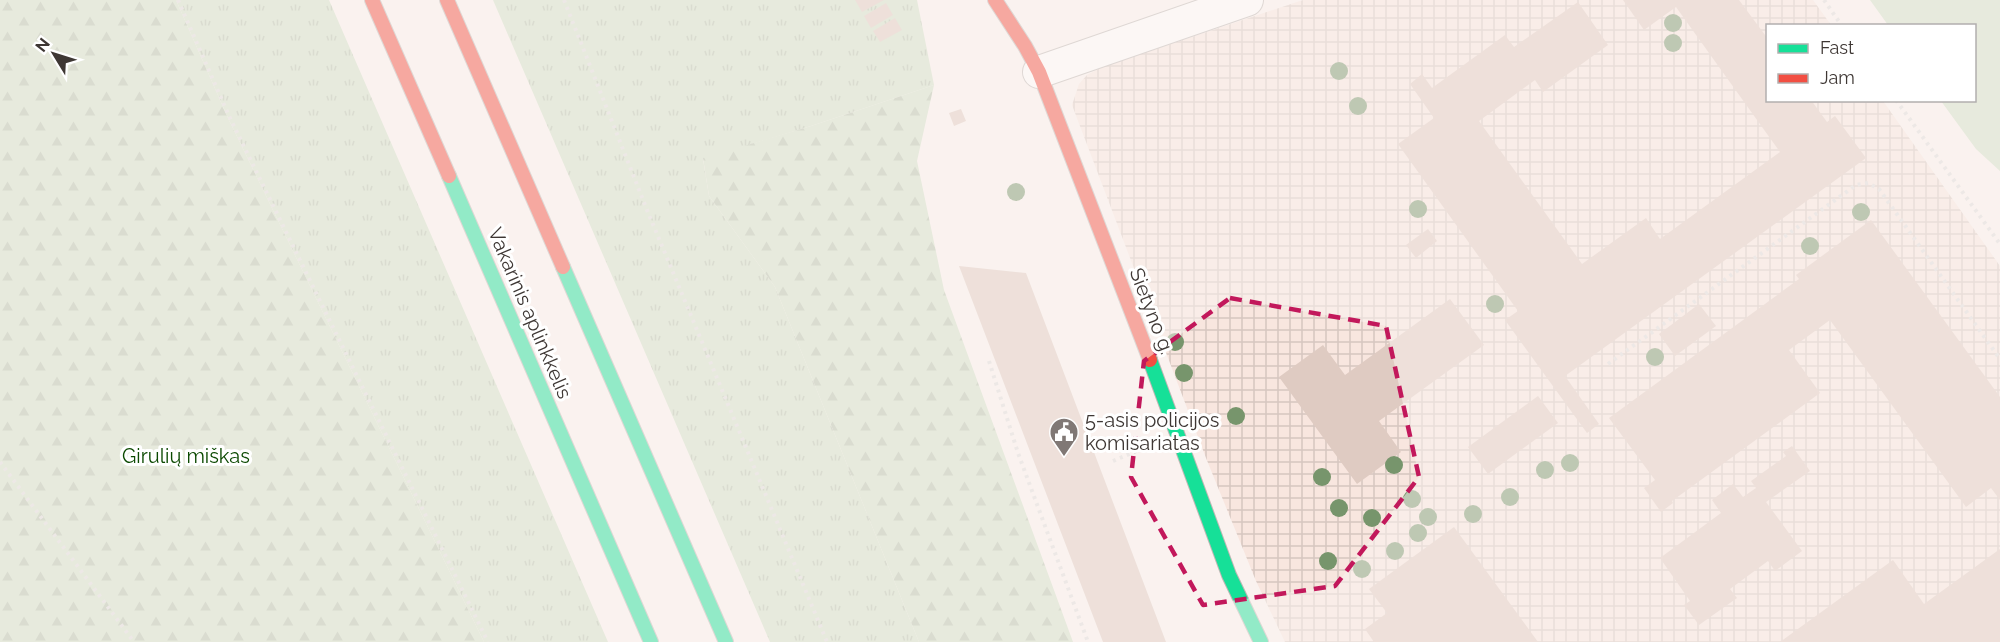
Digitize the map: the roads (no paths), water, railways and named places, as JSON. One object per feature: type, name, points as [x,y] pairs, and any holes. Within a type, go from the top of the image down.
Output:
[{"type":"main road","name":"Vakarinis aplinkkelis","points":[[372,0],[651,642]]},
{"type":"main road","points":[[447,0],[726,642]]},
{"type":"main road","name":"Sietyno g.","points":[[995,0],[1039,72],[1230,575],[1261,642]]},
{"type":"street","points":[[1039,72],[1247,0]]},
{"type":"place","name":"5-asis policijos komisariatas","points":[[1064,458]]},
{"type":"park label","name":"Girulių miškas","points":[[186,456]]}]
